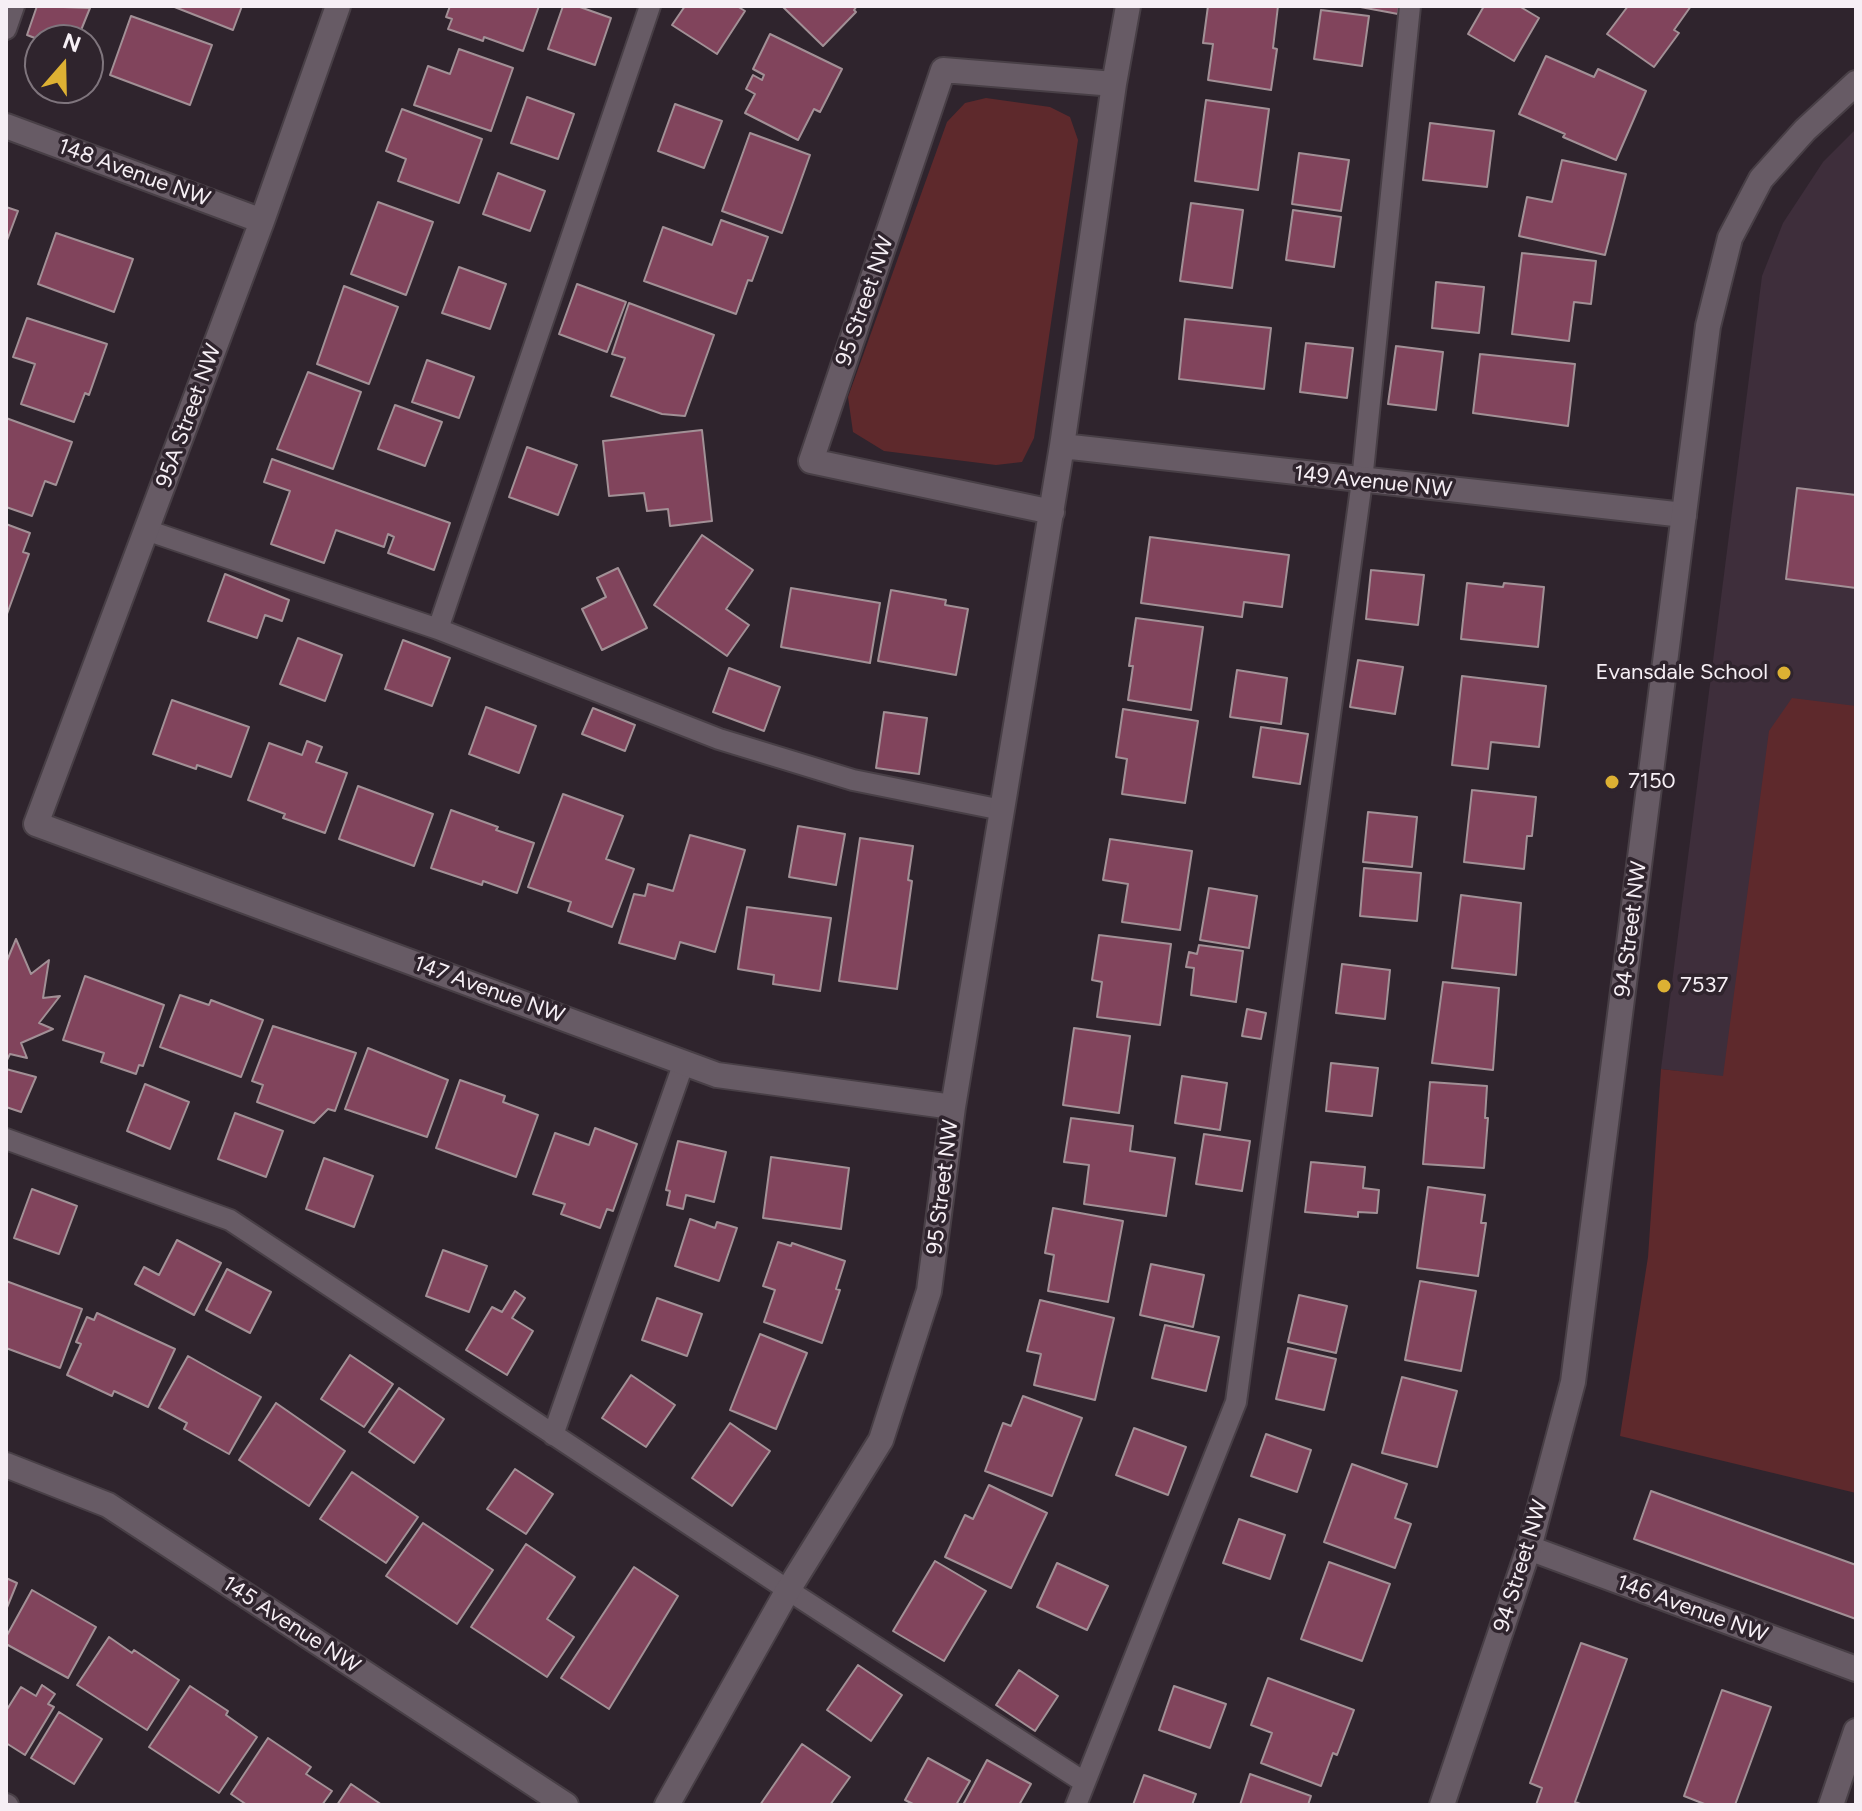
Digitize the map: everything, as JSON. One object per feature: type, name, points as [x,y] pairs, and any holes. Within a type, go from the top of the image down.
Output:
[{"type":"street","name":"95A Street NW","points":[[36,824],[262,221],[338,6]]},
{"type":"street","name":"95 Street NW","points":[[667,1805],[788,1590],[881,1440],[929,1291],[953,1107],[1052,512],[1128,6]]},
{"type":"street","name":"95 Street NW","points":[[1052,512],[811,461],[943,70],[1114,84]]},
{"type":"street","name":"94 Street NW","points":[[1442,1805],[1529,1548],[1573,1382],[1708,326],[1730,238],[1761,179],[1805,130],[1856,83]]},
{"type":"street","name":"148 Avenue NW","points":[[6,126],[262,221]]},
{"type":"street","name":"149 Avenue NW","points":[[1062,446],[1684,515]]},
{"type":"street","name":"147 Avenue NW","points":[[36,824],[717,1075],[953,1107]]},
{"type":"street","name":"145 Avenue NW","points":[[6,1465],[108,1505],[566,1805]]},
{"type":"street","name":"146 Avenue NW","points":[[1529,1548],[1856,1669]]},
{"type":"street","points":[[1831,1805],[1856,1731]]},
{"type":"lane","points":[[6,29],[14,6]]},
{"type":"lane","points":[[438,629],[650,6]]},
{"type":"lane","points":[[1076,1805],[1236,1402],[1362,481],[1410,6]]},
{"type":"lane","points":[[146,530],[438,629],[719,739],[853,780],[1002,810]]},
{"type":"lane","points":[[553,1435],[684,1062]]},
{"type":"lane","points":[[6,1139],[230,1220],[1084,1782]]},
{"type":"shaded area","points":[[986,98],[1050,107],[1070,117],[1078,140],[1034,438],[1022,462],[996,465],[884,451],[853,432],[848,397],[947,122],[965,103]]},
{"type":"shaded area","name":"Evansdale School","points":[[1856,129],[1856,1093],[1661,1069],[1762,276],[1783,223],[1823,162]]},
{"type":"shaded area","points":[[1792,698],[1856,706],[1856,1493],[1620,1436],[1648,1257],[1661,1069],[1723,1076],[1769,731]]},
{"type":"building","points":[[37,6],[90,8],[84,24],[31,24]]},
{"type":"building","points":[[172,6],[242,6],[233,30]]},
{"type":"building","points":[[450,6],[539,6],[523,51],[484,37],[483,41],[448,29],[452,19],[446,17]]},
{"type":"building","points":[[563,6],[577,6],[611,18],[595,65],[548,49]]},
{"type":"building","points":[[685,6],[737,6],[745,11],[717,54],[672,25]]},
{"type":"building","points":[[782,6],[857,6],[856,12],[823,46]]},
{"type":"building","points":[[1208,6],[1278,6],[1273,48],[1277,49],[1271,90],[1208,80],[1213,44],[1203,43]]},
{"type":"building","points":[[1355,6],[1399,6],[1398,14]]},
{"type":"building","points":[[1484,6],[1519,6],[1539,18],[1514,61],[1468,34]]},
{"type":"building","points":[[1628,6],[1691,6],[1674,30],[1679,33],[1654,67],[1607,34]]},
{"type":"building","points":[[1321,10],[1369,16],[1362,66],[1314,59]]},
{"type":"building","points":[[131,16],[212,45],[190,105],[110,75]]},
{"type":"building","points":[[770,34],[842,69],[820,112],[814,109],[798,140],[745,113],[755,94],[746,89],[753,75],[762,80],[764,75],[753,69]]},
{"type":"building","points":[[459,49],[513,68],[491,131],[414,105],[428,66],[450,74]]},
{"type":"building","points":[[1546,56],[1594,77],[1598,69],[1646,91],[1616,160],[1519,114]]},
{"type":"building","points":[[527,97],[574,114],[558,159],[511,143]]},
{"type":"building","points":[[1206,100],[1269,109],[1258,190],[1195,181]]},
{"type":"building","points":[[675,104],[722,121],[704,168],[658,151]]},
{"type":"building","points":[[402,109],[482,139],[459,203],[398,181],[406,159],[386,151]]},
{"type":"building","points":[[1430,123],[1494,131],[1487,187],[1423,180]]},
{"type":"building","points":[[750,133],[810,155],[782,233],[722,211]]},
{"type":"building","points":[[1299,153],[1349,160],[1341,211],[1292,204]]},
{"type":"building","points":[[1562,160],[1626,174],[1605,255],[1519,236],[1527,197],[1552,202]]},
{"type":"building","points":[[498,173],[545,191],[530,231],[483,214]]},
{"type":"building","points":[[378,202],[433,222],[406,295],[351,274]]},
{"type":"building","points":[[1191,203],[1243,210],[1232,288],[1180,281]]},
{"type":"building","points":[[6,207],[18,211],[6,243]]},
{"type":"building","points":[[1293,210],[1341,217],[1334,267],[1286,260]]},
{"type":"building","points":[[721,220],[768,237],[736,314],[644,281],[663,227],[712,245]]},
{"type":"building","points":[[56,233],[133,259],[114,312],[38,284]]},
{"type":"building","points":[[1522,253],[1596,261],[1591,304],[1574,302],[1569,341],[1512,334]]},
{"type":"building","points":[[459,267],[506,284],[490,329],[442,313]]},
{"type":"building","points":[[1436,282],[1484,287],[1479,333],[1432,328]]},
{"type":"building","points":[[577,284],[626,302],[607,352],[559,334]]},
{"type":"building","points":[[344,286],[398,307],[369,384],[317,364]]},
{"type":"building","points":[[629,303],[714,335],[685,416],[662,414],[611,396],[625,358],[612,354]]},
{"type":"building","points":[[27,318],[107,344],[89,395],[85,393],[74,422],[21,404],[35,364],[13,357]]},
{"type":"building","points":[[1185,319],[1271,328],[1264,389],[1179,379]]},
{"type":"building","points":[[1306,343],[1353,348],[1347,398],[1300,392]]},
{"type":"building","points":[[1396,346],[1443,352],[1436,410],[1388,404]]},
{"type":"building","points":[[1480,354],[1575,364],[1568,426],[1473,413]]},
{"type":"building","points":[[427,360],[474,377],[459,418],[412,402]]},
{"type":"building","points":[[308,372],[361,392],[333,469],[277,449]]},
{"type":"building","points":[[395,405],[442,422],[425,466],[378,449]]},
{"type":"building","points":[[6,418],[72,442],[56,485],[45,481],[32,516],[6,507]]},
{"type":"building","points":[[702,430],[712,521],[670,526],[668,509],[647,511],[644,493],[609,496],[603,441]]},
{"type":"building","points":[[527,447],[577,465],[558,515],[509,497]]},
{"type":"building","points":[[272,459],[450,523],[434,570],[388,553],[394,537],[388,534],[384,547],[336,530],[324,563],[271,544],[290,491],[264,482]]},
{"type":"building","points":[[1797,488],[1856,495],[1856,588],[1786,579]]},
{"type":"building","points":[[6,524],[30,533],[23,552],[29,554],[7,614]]},
{"type":"building","points":[[702,535],[753,570],[726,609],[749,625],[727,656],[654,605]]},
{"type":"building","points":[[1150,537],[1289,555],[1282,607],[1244,602],[1242,617],[1141,603]]},
{"type":"building","points":[[618,568],[647,628],[602,650],[582,609],[606,597],[597,578]]},
{"type":"building","points":[[1371,570],[1424,575],[1418,625],[1366,619]]},
{"type":"building","points":[[225,574],[289,600],[282,621],[265,615],[257,638],[208,621]]},
{"type":"building","points":[[1467,583],[1544,587],[1538,647],[1461,639]]},
{"type":"building","points":[[791,588],[880,603],[870,663],[781,647]]},
{"type":"building","points":[[891,590],[946,600],[945,605],[968,609],[956,675],[878,661]]},
{"type":"building","points":[[1136,618],[1203,627],[1191,710],[1128,700]]},
{"type":"building","points":[[298,638],[342,655],[325,701],[280,684]]},
{"type":"building","points":[[403,640],[450,658],[432,706],[385,689]]},
{"type":"building","points":[[1358,660],[1403,667],[1395,714],[1350,707]]},
{"type":"building","points":[[729,668],[780,687],[764,731],[713,712]]},
{"type":"building","points":[[1237,670],[1287,678],[1281,724],[1230,717]]},
{"type":"building","points":[[1462,676],[1546,686],[1539,747],[1491,742],[1488,769],[1452,765]]},
{"type":"building","points":[[172,700],[249,727],[231,777],[153,754]]},
{"type":"building","points":[[486,707],[536,726],[519,773],[469,754]]},
{"type":"building","points":[[593,708],[635,725],[625,751],[582,734]]},
{"type":"building","points":[[1123,709],[1198,721],[1185,803],[1122,794],[1127,759],[1116,757]]},
{"type":"building","points":[[884,712],[927,718],[919,774],[876,768]]},
{"type":"building","points":[[1261,727],[1308,734],[1300,784],[1253,777]]},
{"type":"building","points":[[307,741],[322,747],[316,762],[347,773],[325,833],[283,818],[285,814],[248,800],[269,743],[302,755]]},
{"type":"building","points":[[358,786],[433,814],[414,866],[339,839]]},
{"type":"building","points":[[1472,790],[1536,797],[1532,836],[1527,836],[1524,869],[1464,862]]},
{"type":"building","points":[[563,794],[623,816],[606,859],[634,869],[612,927],[568,911],[571,902],[528,887]]},
{"type":"building","points":[[451,810],[534,843],[517,893],[431,868]]},
{"type":"building","points":[[1368,812],[1417,817],[1412,867],[1363,862]]},
{"type":"building","points":[[798,826],[845,834],[836,885],[789,877]]},
{"type":"building","points":[[690,835],[745,850],[715,952],[680,942],[675,959],[619,943],[634,894],[645,896],[648,884],[673,891]]},
{"type":"building","points":[[860,838],[913,846],[908,880],[912,881],[897,989],[839,981]]},
{"type":"building","points":[[1110,839],[1192,851],[1180,930],[1122,922],[1128,884],[1103,880]]},
{"type":"building","points":[[1364,868],[1421,873],[1417,921],[1360,916]]},
{"type":"building","points":[[1209,888],[1257,896],[1249,948],[1200,940]]},
{"type":"building","points":[[1461,895],[1521,903],[1516,975],[1452,968]]},
{"type":"building","points":[[747,907],[831,918],[820,991],[773,984],[774,975],[738,969]]},
{"type":"building","points":[[1099,935],[1171,944],[1160,1025],[1097,1017],[1102,982],[1092,980]]},
{"type":"building","points":[[16,939],[31,974],[49,960],[43,998],[60,996],[39,1023],[53,1029],[21,1043],[27,1058],[10,1054],[6,1062],[6,963]]},
{"type":"building","points":[[1199,945],[1243,951],[1236,1002],[1191,995],[1194,968],[1186,967],[1189,952],[1197,954]]},
{"type":"building","points":[[1342,964],[1390,970],[1385,1019],[1336,1013]]},
{"type":"building","points":[[85,976],[164,1005],[143,1066],[139,1065],[136,1074],[101,1062],[104,1053],[63,1040]]},
{"type":"building","points":[[1443,982],[1499,988],[1493,1070],[1432,1063]]},
{"type":"building","points":[[180,995],[209,1005],[211,1000],[263,1020],[241,1077],[160,1047]]},
{"type":"building","points":[[1247,1009],[1266,1013],[1261,1039],[1242,1036]]},
{"type":"building","points":[[273,1026],[356,1053],[335,1111],[328,1109],[314,1123],[257,1102],[263,1085],[252,1081]]},
{"type":"building","points":[[1074,1028],[1130,1036],[1119,1113],[1063,1105]]},
{"type":"building","points":[[368,1048],[448,1080],[427,1137],[345,1109]]},
{"type":"building","points":[[1331,1063],[1378,1068],[1372,1116],[1326,1111]]},
{"type":"building","points":[[6,1069],[36,1077],[21,1112],[6,1107]]},
{"type":"building","points":[[1182,1076],[1227,1083],[1220,1130],[1175,1123]]},
{"type":"building","points":[[460,1080],[505,1096],[503,1102],[538,1115],[516,1177],[436,1148]]},
{"type":"building","points":[[1430,1082],[1487,1086],[1484,1168],[1423,1164]]},
{"type":"building","points":[[145,1084],[189,1102],[170,1149],[127,1131]]},
{"type":"building","points":[[235,1113],[283,1131],[266,1177],[218,1159]]},
{"type":"building","points":[[1071,1118],[1133,1126],[1130,1151],[1175,1158],[1166,1216],[1084,1204],[1089,1165],[1064,1162]]},
{"type":"building","points":[[595,1128],[637,1144],[613,1211],[607,1209],[600,1228],[561,1214],[565,1204],[533,1194],[555,1133],[589,1145]]},
{"type":"building","points":[[1204,1134],[1250,1141],[1242,1191],[1196,1184]]},
{"type":"building","points":[[678,1141],[726,1152],[714,1202],[686,1195],[683,1209],[667,1205],[670,1191],[666,1190]]},
{"type":"building","points":[[771,1157],[849,1168],[841,1229],[763,1218]]},
{"type":"building","points":[[324,1158],[373,1176],[354,1227],[306,1209]]},
{"type":"building","points":[[1311,1162],[1365,1167],[1363,1188],[1379,1190],[1377,1213],[1358,1212],[1358,1217],[1305,1212]]},
{"type":"building","points":[[1428,1187],[1485,1195],[1481,1223],[1486,1223],[1478,1276],[1417,1268]]},
{"type":"building","points":[[32,1189],[77,1206],[59,1254],[14,1238]]},
{"type":"building","points":[[1053,1208],[1123,1221],[1108,1302],[1048,1291],[1054,1255],[1045,1253]]},
{"type":"building","points":[[690,1219],[715,1228],[717,1222],[737,1228],[719,1281],[675,1266]]},
{"type":"building","points":[[177,1240],[221,1263],[194,1315],[135,1284],[144,1267],[159,1275]]},
{"type":"building","points":[[778,1242],[791,1246],[792,1243],[845,1261],[836,1289],[840,1290],[822,1343],[764,1322],[775,1290],[763,1286]]},
{"type":"building","points":[[443,1250],[487,1266],[469,1312],[426,1296]]},
{"type":"building","points":[[1151,1264],[1204,1275],[1193,1327],[1140,1315]]},
{"type":"building","points":[[227,1269],[271,1292],[250,1333],[206,1310]]},
{"type":"building","points":[[6,1281],[82,1309],[60,1368],[6,1348]]},
{"type":"building","points":[[1420,1281],[1476,1291],[1461,1371],[1405,1360]]},
{"type":"building","points":[[515,1291],[525,1298],[512,1318],[533,1331],[507,1375],[466,1350],[492,1307],[502,1312]]},
{"type":"building","points":[[1299,1295],[1347,1306],[1336,1353],[1288,1342]]},
{"type":"building","points":[[657,1298],[702,1314],[687,1356],[642,1340]]},
{"type":"building","points":[[1040,1300],[1114,1318],[1095,1400],[1034,1385],[1041,1354],[1027,1351]]},
{"type":"building","points":[[97,1313],[175,1349],[148,1407],[114,1391],[112,1396],[67,1375],[81,1344],[76,1342],[87,1317],[94,1320]]},
{"type":"building","points":[[1165,1325],[1219,1337],[1206,1391],[1152,1378]]},
{"type":"building","points":[[760,1334],[807,1353],[776,1429],[730,1410]]},
{"type":"building","points":[[1288,1348],[1336,1359],[1324,1410],[1276,1399]]},
{"type":"building","points":[[350,1355],[393,1384],[364,1427],[321,1399]]},
{"type":"building","points":[[188,1356],[261,1397],[229,1454],[184,1429],[187,1423],[159,1408]]},
{"type":"building","points":[[631,1375],[675,1405],[646,1447],[602,1418]]},
{"type":"building","points":[[1402,1377],[1457,1391],[1437,1467],[1382,1453]]},
{"type":"building","points":[[399,1388],[444,1419],[414,1463],[369,1432]]},
{"type":"building","points":[[1023,1396],[1082,1418],[1052,1496],[985,1471],[1003,1423],[1011,1426]]},
{"type":"building","points":[[276,1403],[345,1451],[309,1506],[239,1460]]},
{"type":"building","points":[[730,1423],[770,1451],[732,1506],[692,1478]]},
{"type":"building","points":[[1134,1428],[1186,1447],[1168,1495],[1116,1475]]},
{"type":"building","points":[[1266,1434],[1311,1450],[1297,1492],[1251,1476]]},
{"type":"building","points":[[1352,1464],[1407,1484],[1395,1518],[1411,1524],[1395,1568],[1324,1542]]},
{"type":"building","points":[[515,1469],[553,1494],[526,1534],[487,1509]]},
{"type":"building","points":[[352,1472],[418,1517],[386,1563],[320,1519]]},
{"type":"building","points":[[989,1485],[1047,1513],[1011,1588],[945,1557],[965,1515],[973,1519]]},
{"type":"building","points":[[1651,1491],[1856,1565],[1856,1619],[1634,1539]]},
{"type":"building","points":[[1239,1519],[1285,1535],[1270,1579],[1223,1563]]},
{"type":"building","points":[[423,1523],[493,1570],[457,1624],[386,1576]]},
{"type":"building","points":[[526,1544],[575,1577],[547,1619],[574,1637],[547,1677],[471,1627]]},
{"type":"building","points":[[935,1561],[986,1591],[944,1661],[893,1631]]},
{"type":"building","points":[[1329,1562],[1390,1584],[1362,1661],[1301,1639]]},
{"type":"building","points":[[1057,1563],[1108,1586],[1087,1630],[1037,1607]]},
{"type":"building","points":[[634,1567],[678,1596],[609,1709],[561,1678]]},
{"type":"building","points":[[6,1578],[17,1583],[6,1610]]},
{"type":"building","points":[[32,1590],[96,1627],[68,1678],[6,1644],[6,1637]]},
{"type":"building","points":[[109,1637],[179,1680],[147,1730],[77,1685]]},
{"type":"building","points":[[1581,1643],[1627,1659],[1575,1802],[1583,1805],[1536,1805],[1542,1788],[1530,1783]]},
{"type":"building","points":[[858,1665],[902,1695],[871,1741],[827,1710]]},
{"type":"building","points":[[1019,1670],[1058,1696],[1035,1731],[996,1705]]},
{"type":"building","points":[[1268,1678],[1354,1710],[1321,1786],[1261,1763],[1272,1733],[1251,1725]]},
{"type":"building","points":[[42,1685],[55,1694],[48,1704],[54,1707],[25,1755],[6,1743],[6,1711],[21,1687],[36,1696]]},
{"type":"building","points":[[190,1686],[228,1711],[226,1715],[257,1737],[219,1793],[149,1747]]},
{"type":"building","points":[[1174,1686],[1226,1704],[1210,1748],[1159,1730]]},
{"type":"building","points":[[1722,1690],[1771,1707],[1735,1805],[1707,1805],[1684,1796]]},
{"type":"building","points":[[59,1712],[102,1739],[74,1784],[31,1758]]},
{"type":"building","points":[[268,1738],[311,1767],[306,1774],[332,1791],[322,1805],[247,1805],[231,1794]]},
{"type":"building","points":[[802,1744],[850,1777],[830,1805],[760,1805]]},
{"type":"building","points":[[928,1758],[970,1781],[956,1805],[915,1805],[905,1800]]},
{"type":"building","points":[[987,1760],[1031,1784],[1019,1805],[963,1805]]},
{"type":"building","points":[[1250,1774],[1311,1796],[1308,1805],[1240,1805]]},
{"type":"building","points":[[1144,1775],[1196,1794],[1192,1805],[1133,1805]]},
{"type":"building","points":[[351,1784],[382,1805],[337,1805]]},
{"type":"place","name":"Evansdale School","points":[[1784,673]]},
{"type":"place","name":"7150","points":[[1612,782]]},
{"type":"place","name":"7537","points":[[1664,986]]}]
